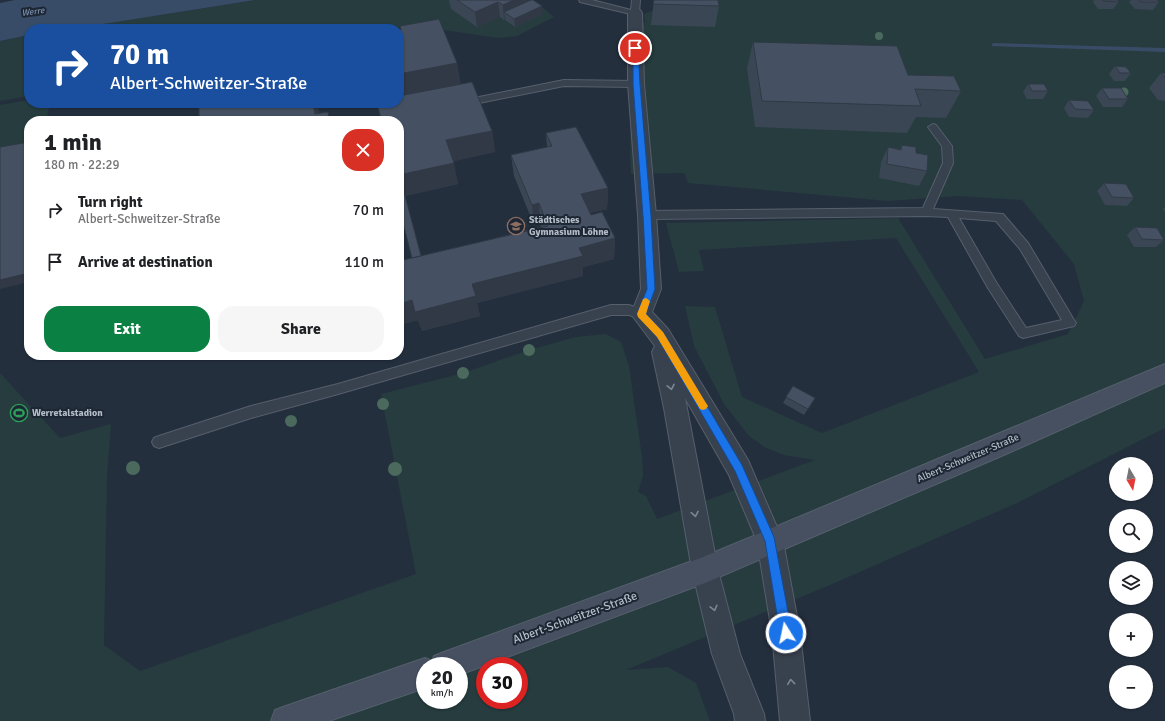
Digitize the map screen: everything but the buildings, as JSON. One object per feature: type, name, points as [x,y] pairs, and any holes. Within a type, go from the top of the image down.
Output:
[{"type":"main road","name":"Albert-Schweitzer-Straße","points":[[468,657],[705,570],[770,541],[998,446],[1165,373]]},
{"type":"main road","points":[[286,721],[416,676]]},
{"type":"street","points":[[636,6],[636,84],[647,216],[651,289],[641,314],[660,335],[739,468],[770,541],[786,633],[795,721]]},
{"type":"street","points":[[660,335],[676,408],[705,570],[726,654],[749,714],[750,721]]},
{"type":"lane","points":[[583,0],[611,8],[636,6]]},
{"type":"lane","points":[[458,104],[564,83],[636,84]]},
{"type":"lane","points":[[927,212],[948,163],[947,146],[933,127]]},
{"type":"lane","points":[[647,216],[927,212],[951,213],[999,217],[1024,246],[1070,323],[1023,333],[992,285],[951,213]]},
{"type":"lane","points":[[159,442],[251,412],[353,385],[612,310],[629,310],[641,314]]},
{"type":"green space","points":[[255,0],[534,0],[554,17],[517,36],[498,38],[430,28],[404,28],[404,24],[104,24]]},
{"type":"green space","points":[[657,0],[1165,0],[1165,428],[1017,503],[830,585],[626,670],[668,667],[696,683],[710,721],[0,721],[0,373],[60,438],[111,424],[107,476],[104,645],[140,671],[416,574],[381,394],[463,373],[529,350],[576,337],[606,334],[621,342],[629,366],[642,457],[643,476],[638,492],[646,496],[657,519],[815,460],[784,455],[766,448],[749,436],[724,404],[694,346],[685,306],[715,307],[742,397],[822,433],[979,372],[896,238],[699,250],[704,271],[679,272],[666,223],[898,218],[985,359],[1068,334],[1084,301],[1074,264],[1022,200],[958,196],[888,201],[688,183],[684,173],[631,174],[630,153],[633,23],[645,23],[644,14],[657,9]]},
{"type":"green space","points":[[24,36],[24,97],[0,101],[0,41]]},
{"type":"green space","points":[[24,101],[24,108],[49,108],[47,116],[24,116],[24,144],[0,149],[0,105]]},
{"type":"water","name":"Werre","points":[[15,0],[255,0],[104,24],[24,24],[24,36],[0,41],[0,3]]},
{"type":"waterway","points":[[994,45],[1165,50]]},
{"type":"slow traffic","points":[[646,301],[641,314],[660,335],[703,406]]},
{"type":"place","name":"Städtisches Gymnasium Löhne","points":[[516,226]]},
{"type":"place","name":"Werretalstadion","points":[[19,413]]},
{"type":"route","points":[[635,48],[636,84],[647,216],[651,289],[641,314],[660,335],[739,468],[770,541],[786,633]]}]
